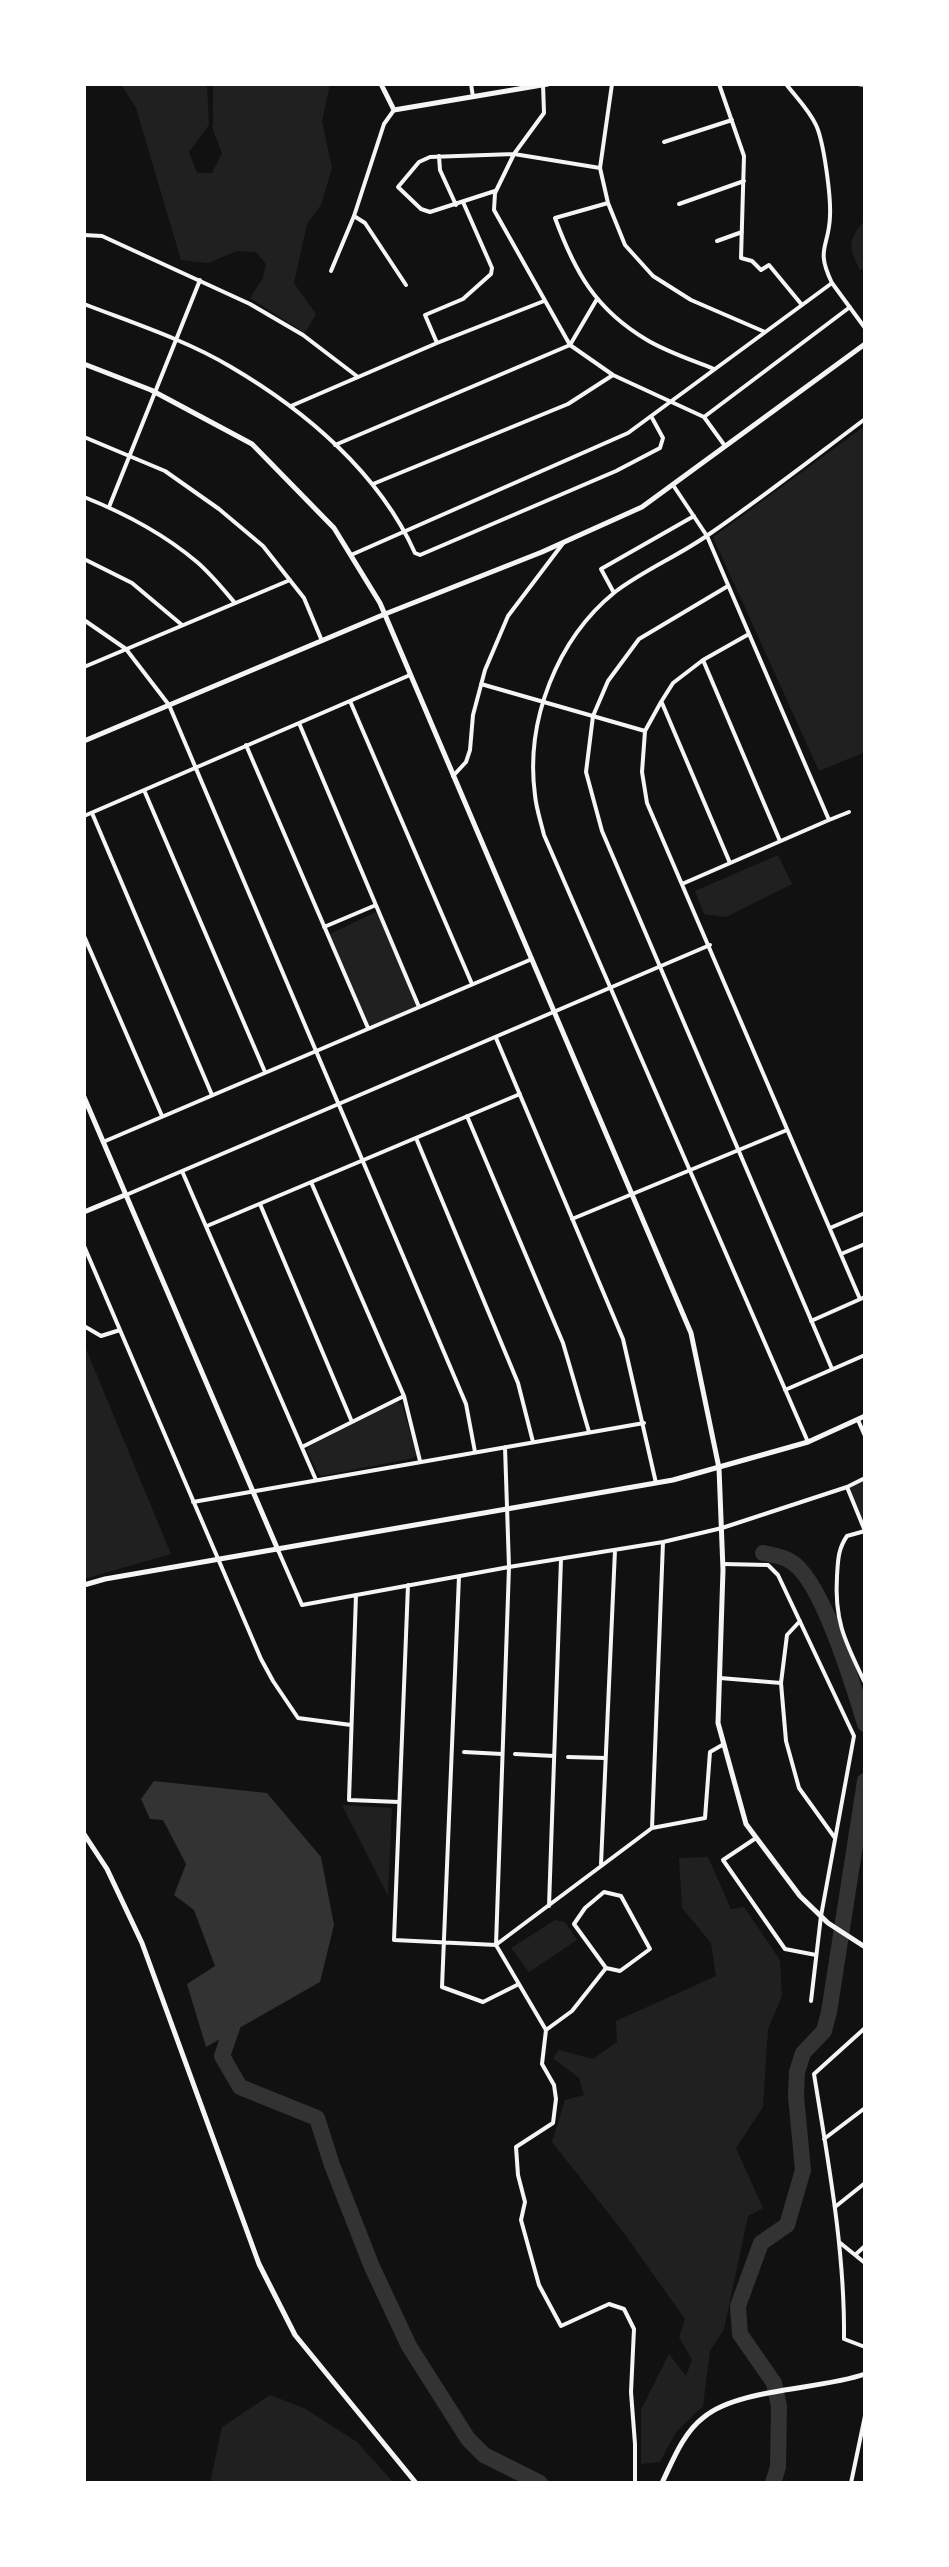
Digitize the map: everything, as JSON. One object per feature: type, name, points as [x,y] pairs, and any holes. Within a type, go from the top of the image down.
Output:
[{"type":"street","points":[[381,84],[394,110]]},
{"type":"street","points":[[471,84],[473,96]]},
{"type":"street","points":[[544,84],[544,112],[514,154],[497,190],[494,210],[570,345],[613,375],[704,417],[726,447]]},
{"type":"street","points":[[331,271],[354,216],[384,124],[394,110],[548,84]]},
{"type":"street","points":[[612,84],[600,168],[608,203],[625,245],[653,276],[691,300],[765,332]]},
{"type":"street","points":[[719,84],[744,156],[741,258],[752,261],[761,270],[769,264],[802,305]]},
{"type":"street","points":[[786,84],[816,126],[828,184],[830,218],[824,244],[823,264],[832,283],[865,328]]},
{"type":"street","points":[[858,84],[865,85]]},
{"type":"street","points":[[664,142],[732,120]]},
{"type":"street","points":[[497,190],[430,213],[398,187],[419,162],[439,156],[514,154],[600,168]]},
{"type":"street","points":[[439,156],[440,170],[456,205]]},
{"type":"street","points":[[679,204],[744,181]]},
{"type":"street","points":[[437,343],[425,315],[463,299],[491,274],[492,268],[463,202]]},
{"type":"street","points":[[608,203],[555,218],[571,260],[597,300],[617,319],[648,340],[715,369]]},
{"type":"street","points":[[354,216],[365,223],[406,285]]},
{"type":"street","points":[[717,241],[742,232]]},
{"type":"street","points":[[84,235],[102,236],[250,304],[303,335],[358,377]]},
{"type":"street","points":[[108,507],[200,280]]},
{"type":"street","points":[[351,555],[628,433],[832,283]]},
{"type":"street","points":[[335,445],[570,345],[597,300]]},
{"type":"street","points":[[291,406],[437,343],[544,301]]},
{"type":"street","points":[[84,304],[176,339],[230,366],[291,406],[335,445],[373,484],[405,531],[415,553],[420,555],[616,471],[660,448],[663,438],[651,416]]},
{"type":"street","points":[[704,417],[850,307]]},
{"type":"street","points":[[84,741],[385,614],[564,542],[642,507],[865,344]]},
{"type":"street","points":[[84,364],[155,392],[252,444],[334,528],[385,614],[691,1333],[719,1468],[723,1564],[718,1724],[746,1824],[800,1896],[828,1923],[865,1947]]},
{"type":"street","points":[[373,484],[568,404],[613,375]]},
{"type":"street","points":[[808,1442],[610,988],[542,825],[534,794],[534,753],[542,702],[559,659],[587,620],[614,593],[707,536],[865,419]]},
{"type":"street","points":[[84,437],[165,471],[219,509],[263,546],[304,598],[322,641]]},
{"type":"street","points":[[673,485],[707,536],[829,820]]},
{"type":"street","points":[[84,497],[162,535],[198,563],[236,603]]},
{"type":"street","points":[[614,593],[601,569],[694,516]]},
{"type":"street","points":[[453,776],[466,762],[473,715],[481,684],[508,616],[564,542]]},
{"type":"street","points":[[84,559],[132,583],[182,625]]},
{"type":"street","points":[[84,667],[290,580]]},
{"type":"street","points":[[728,586],[639,639],[608,681],[593,716],[586,772],[602,831],[832,1369]]},
{"type":"street","points":[[84,620],[126,649],[169,705],[466,1404],[475,1452]]},
{"type":"street","points":[[749,634],[703,660],[673,683],[645,731],[642,772],[647,803],[710,945],[829,1228],[863,1298],[811,1321]]},
{"type":"street","points":[[703,660],[780,841]]},
{"type":"street","points":[[84,816],[410,675]]},
{"type":"street","points":[[481,684],[645,731]]},
{"type":"street","points":[[350,701],[472,984]]},
{"type":"street","points":[[661,702],[730,863]]},
{"type":"street","points":[[299,723],[419,1006]]},
{"type":"street","points":[[246,745],[368,1028]]},
{"type":"street","points":[[144,790],[265,1072]]},
{"type":"street","points":[[682,884],[849,812]]},
{"type":"street","points":[[92,813],[212,1095]]},
{"type":"street","points":[[324,927],[376,905]]},
{"type":"street","points":[[84,936],[162,1116]]},
{"type":"street","points":[[84,1212],[340,1105],[710,945]]},
{"type":"street","points":[[103,1142],[532,959]]},
{"type":"street","points":[[496,1038],[623,1339],[656,1483]]},
{"type":"street","points":[[207,1226],[520,1094]]},
{"type":"street","points":[[84,1097],[302,1605],[509,1567],[663,1542],[722,1528],[847,1487],[865,1478]]},
{"type":"street","points":[[467,1116],[563,1343],[589,1432]]},
{"type":"street","points":[[572,1220],[787,1130]]},
{"type":"street","points":[[416,1138],[518,1383],[533,1442]]},
{"type":"street","points":[[182,1171],[316,1480]]},
{"type":"street","points":[[311,1182],[404,1396],[420,1461]]},
{"type":"street","points":[[260,1204],[352,1422]]},
{"type":"street","points":[[829,1228],[865,1213]]},
{"type":"street","points":[[841,1254],[865,1244]]},
{"type":"street","points":[[84,1246],[218,1561],[273,1681],[298,1718],[351,1725]]},
{"type":"street","points":[[84,1326],[101,1336],[120,1330]]},
{"type":"street","points":[[785,1390],[865,1355]]},
{"type":"street","points":[[302,1447],[404,1396]]},
{"type":"street","points":[[84,1585],[105,1579],[656,1483],[719,1468],[808,1442],[865,1416]]},
{"type":"street","points":[[858,1420],[865,1436]]},
{"type":"street","points":[[194,1502],[644,1423]]},
{"type":"street","points":[[505,1447],[509,1567],[496,1945],[546,2030],[542,2064],[554,2085],[556,2099],[553,2123],[516,2147],[518,2175],[525,2202],[521,2220],[539,2285],[561,2326],[609,2304],[624,2308],[634,2329],[631,2392],[635,2444],[634,2483]]},
{"type":"street","points":[[847,1487],[865,1532],[847,1536],[839,1548],[835,1602],[842,1634],[865,1683]]},
{"type":"street","points":[[652,1828],[663,1542]]},
{"type":"street","points":[[601,1865],[615,1550]]},
{"type":"street","points":[[549,1906],[561,1559]]},
{"type":"street","points":[[723,1564],[768,1565],[778,1575],[854,1736],[821,1916],[811,2001]]},
{"type":"street","points":[[459,1576],[442,1987],[483,2002],[519,1984]]},
{"type":"street","points":[[408,1585],[394,1940],[496,1945],[652,1828],[705,1818],[710,1752],[724,1744]]},
{"type":"street","points":[[356,1595],[349,1800],[399,1802]]},
{"type":"street","points":[[800,1621],[787,1635],[781,1683],[786,1741],[799,1788],[835,1839]]},
{"type":"street","points":[[720,1678],[781,1683]]},
{"type":"street","points":[[464,1752],[502,1754]]},
{"type":"street","points":[[514,1754],[554,1756]]},
{"type":"street","points":[[568,1756],[605,1758]]},
{"type":"street","points":[[84,1834],[106,1869],[142,1943],[259,2264],[295,2335],[416,2483]]},
{"type":"street","points":[[756,1838],[723,1860],[785,1949],[816,1955]]},
{"type":"street","points":[[604,1892],[621,1896],[650,1949],[620,1971],[606,1968],[574,1924],[585,1908],[604,1892]]},
{"type":"street","points":[[546,2030],[572,2011],[606,1968]]},
{"type":"street","points":[[865,2028],[814,2074],[839,2241],[844,2339],[865,2347]]},
{"type":"street","points":[[824,2139],[865,2108]]},
{"type":"street","points":[[834,2208],[865,2183]]},
{"type":"street","points":[[839,2241],[865,2263]]},
{"type":"street","points":[[855,2255],[865,2246]]},
{"type":"street","points":[[662,2483],[678,2448],[703,2418],[723,2404],[865,2374]]},
{"type":"street","points":[[851,2483],[865,2416]]},
{"type":"shaded area","points":[[121,84],[207,84],[209,125],[189,152],[197,173],[212,173],[222,153],[213,130],[213,84],[330,84],[322,121],[332,168],[321,205],[307,224],[294,283],[316,314],[305,333],[250,298],[263,278],[266,264],[256,252],[237,251],[208,263],[181,260],[136,108]]},
{"type":"shaded area","points":[[865,220],[865,268],[860,270],[853,255],[852,244],[855,233]]},
{"type":"shaded area","points":[[865,426],[865,752],[819,771],[713,537]]},
{"type":"shaded area","points":[[778,855],[792,884],[726,917],[704,914],[695,891]]},
{"type":"shaded area","points":[[378,911],[419,1007],[368,1028],[328,935]]},
{"type":"shaded area","points":[[84,1344],[171,1554],[84,1579]]},
{"type":"shaded area","points":[[397,1402],[402,1404],[416,1455],[414,1458],[321,1476],[318,1473],[307,1451],[308,1447]]},
{"type":"shaded area","points":[[865,1478],[865,1531],[847,1487]]},
{"type":"shaded area","points":[[154,1781],[267,1793],[321,1857],[334,1925],[320,1982],[206,2047],[187,1984],[215,1966],[194,1910],[174,1895],[186,1864],[163,1820],[150,1819],[141,1799]]},
{"type":"shaded area","points":[[342,1805],[392,1808],[388,1896]]},
{"type":"shaded area","points":[[708,1857],[731,1909],[744,1907],[780,1960],[782,1996],[768,2029],[763,2107],[736,2148],[763,2208],[748,2216],[724,2329],[710,2351],[703,2406],[676,2432],[660,2462],[641,2464],[641,2410],[669,2354],[686,2376],[692,2360],[679,2337],[685,2319],[624,2233],[552,2142],[565,2100],[584,2095],[579,2078],[553,2058],[559,2050],[593,2059],[617,2042],[616,2021],[716,1976],[711,1943],[682,1908],[679,1858]]},
{"type":"shaded area","points":[[555,1920],[565,1922],[577,1940],[529,1972],[511,1948]]},
{"type":"shaded area","points":[[270,2395],[304,2408],[357,2442],[394,2483],[210,2483],[222,2427]]},
{"type":"waterway","points":[[763,1553],[790,1561],[802,1571],[814,1589],[835,1635],[865,1724]]},
{"type":"waterway","points":[[773,2483],[778,2467],[779,2406],[774,2383],[740,2334],[738,2306],[761,2243],[787,2225],[803,2170],[796,2096],[797,2072],[803,2053],[824,2031],[829,2012],[865,1781]]},
{"type":"waterway","points":[[237,2013],[222,2056],[240,2087],[317,2118],[332,2165],[372,2267],[409,2346],[468,2439],[484,2455],[540,2483]]}]
